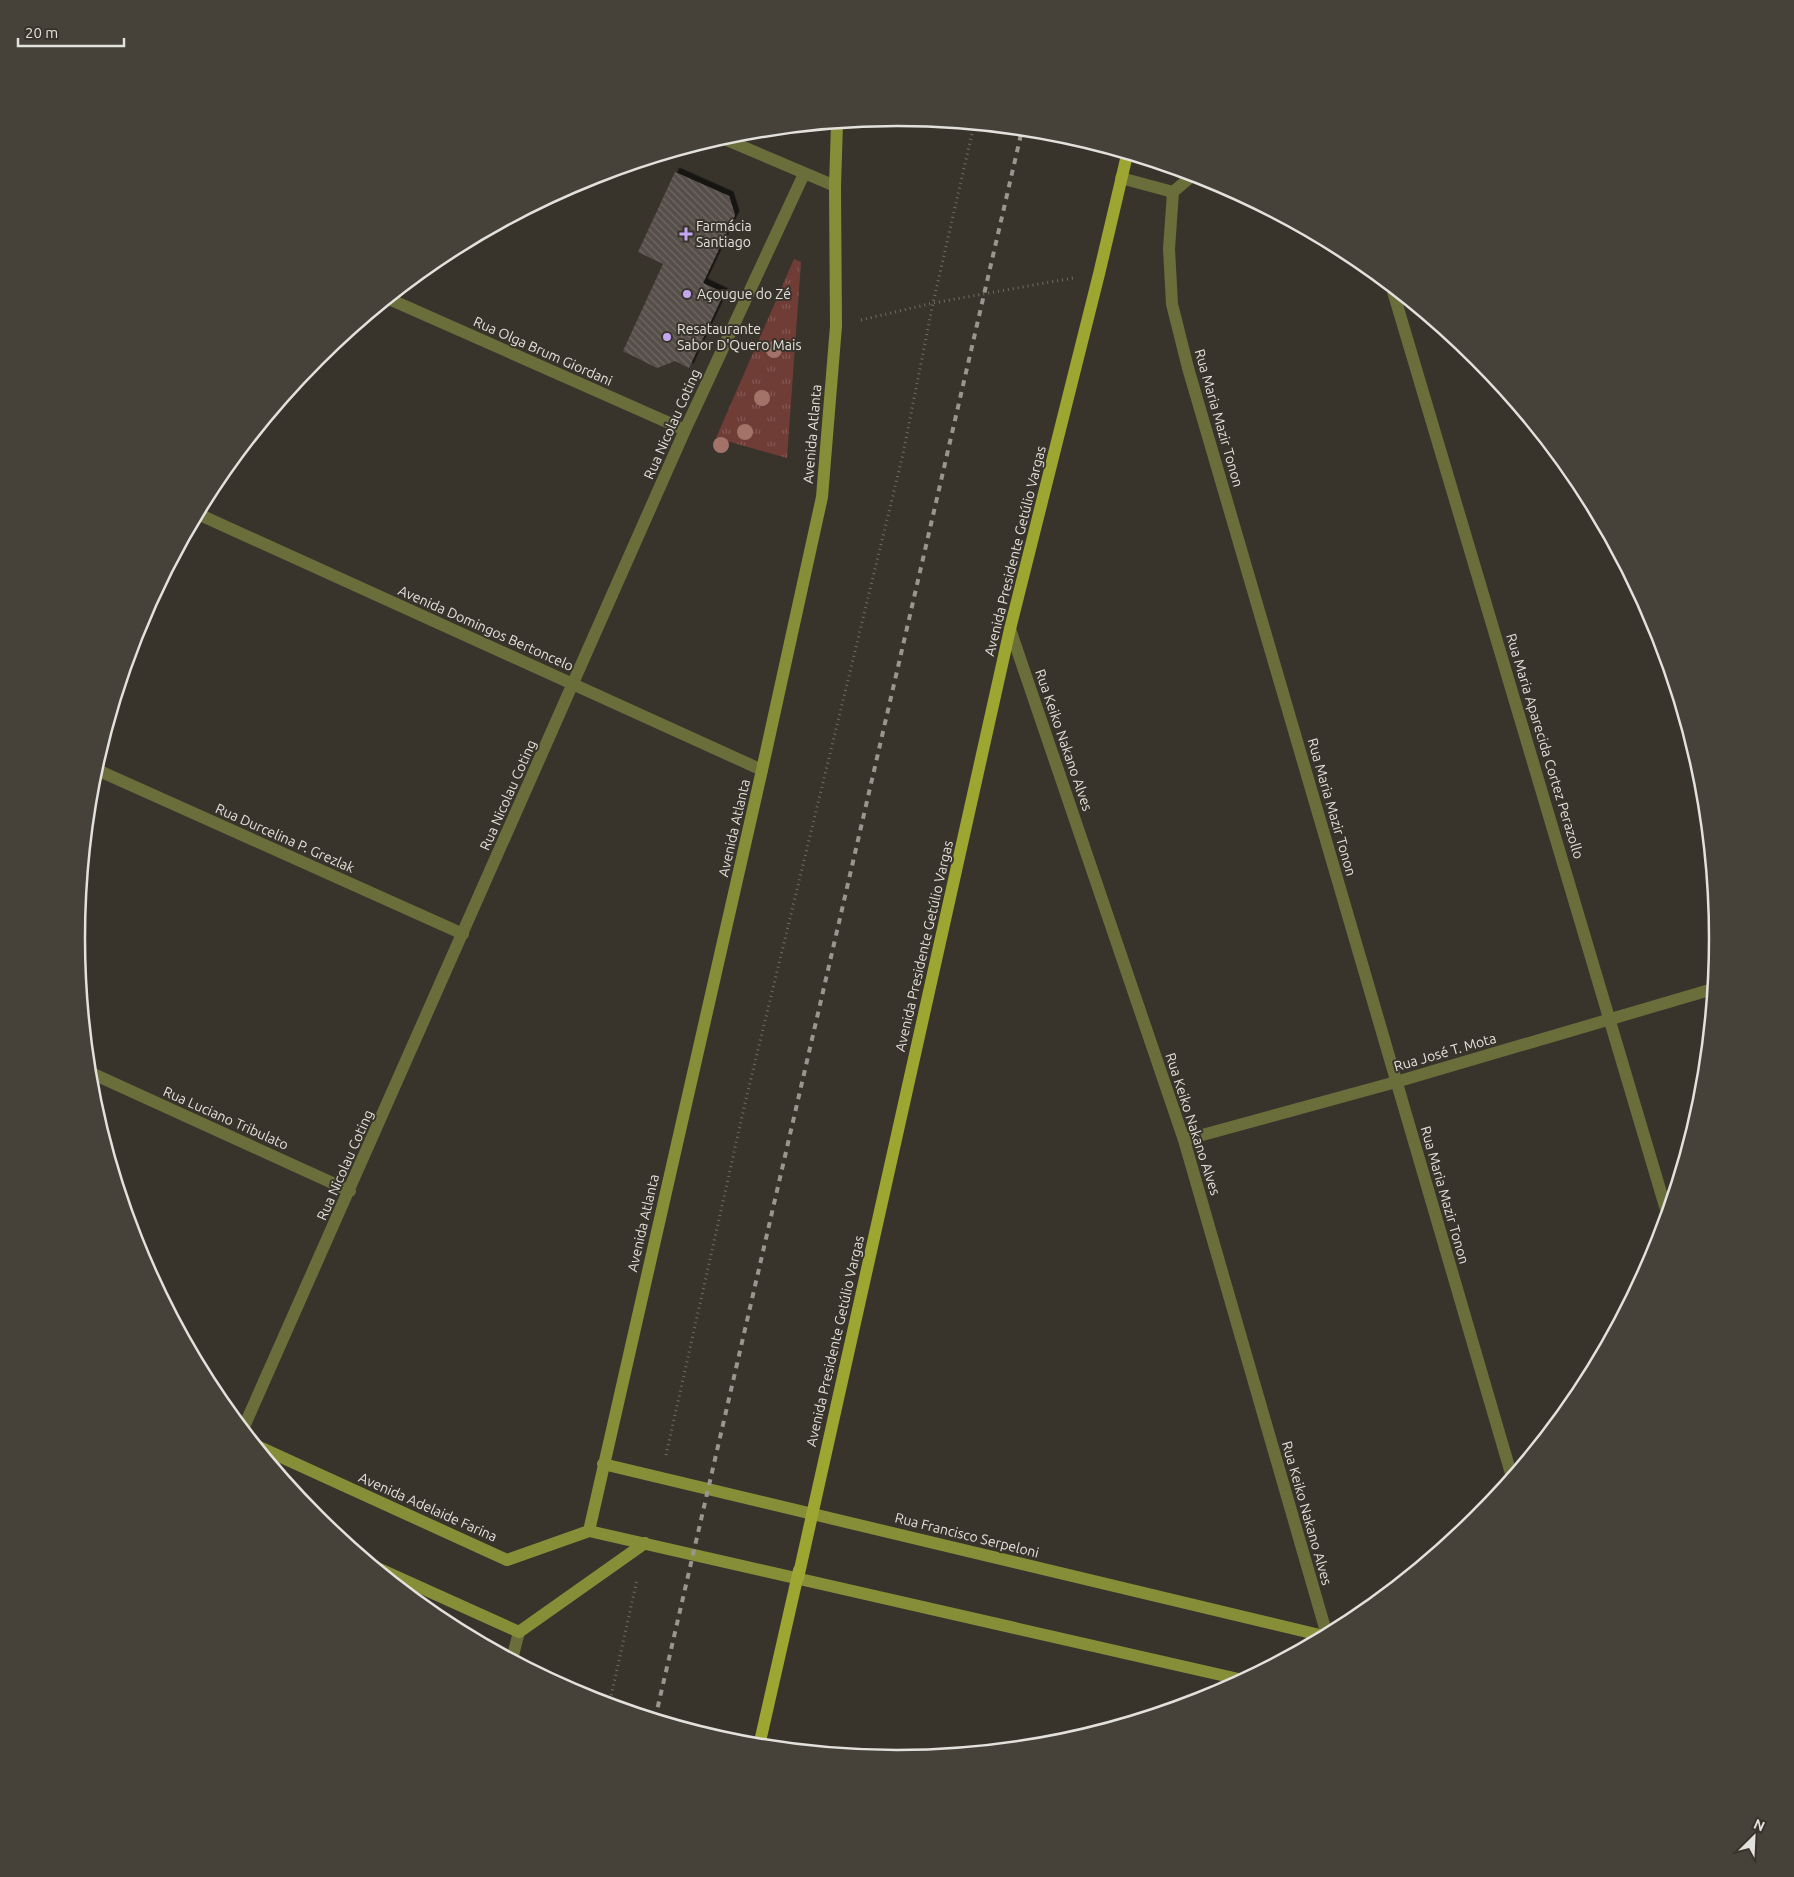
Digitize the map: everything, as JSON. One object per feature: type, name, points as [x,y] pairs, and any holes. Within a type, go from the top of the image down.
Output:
[{"type":"main road","name":"Avenida Presidente Getúlio Vargas","points":[[761,1739],[813,1514],[1010,629],[1126,160]]},
{"type":"street","name":"Avenida Atlanta","points":[[589,1531],[822,498],[836,326],[835,186],[837,129]]},
{"type":"street","points":[[734,143],[835,186]]},
{"type":"street","name":"Rua Nicolau Coting","points":[[246,1423],[686,430],[804,174]]},
{"type":"street","points":[[1121,178],[1173,192],[1187,180]]},
{"type":"street","name":"Rua Maria Mazir Tonon","points":[[1173,192],[1169,248],[1172,304],[1188,368],[1510,1470]]},
{"type":"street","name":"Rua Maria Aparecida Cortez Perazollo","points":[[1395,297],[1611,1019],[1664,1204]]},
{"type":"street","name":"Rua Olga Brum Giordani","points":[[394,301],[686,430]]},
{"type":"street","name":"Avenida Domingos Bertoncelo","points":[[204,517],[762,770]]},
{"type":"street","name":"Rua Keiko Nakano Alves","points":[[1010,629],[1184,1140],[1323,1629]]},
{"type":"street","name":"Rua Durcelina P. Grezlak","points":[[103,772],[463,934]]},
{"type":"street","name":"Rua José T. Mota","points":[[1184,1140],[1396,1082],[1707,991]]},
{"type":"street","name":"Rua Luciano Tribulato","points":[[97,1076],[350,1191]]},
{"type":"street","name":"Avenida Adelaide Farina","points":[[268,1451],[507,1560],[589,1531]]},
{"type":"street","name":"Rua Francisco Serpeloni","points":[[603,1464],[1316,1634]]},
{"type":"street","points":[[589,1531],[1233,1678]]},
{"type":"street","points":[[513,1654],[519,1632],[645,1543]]},
{"type":"street","points":[[394,1576],[519,1632]]},
{"type":"path","points":[[661,1477],[746,1099],[903,454],[934,303],[973,130]]},
{"type":"path","points":[[836,326],[934,303],[1099,274]]},
{"type":"path","points":[[611,1698],[645,1543]]},
{"type":"green space","points":[[794,259],[801,262],[787,458],[716,438]]},
{"type":"building","points":[[675,172],[729,196],[735,215],[703,283],[724,293],[689,368],[675,361],[657,368],[623,351],[663,264],[638,252]]},
{"type":"railway","points":[[656,1713],[1021,136]]},
{"type":"place","name":"Farmácia Santiago","points":[[686,234]]},
{"type":"place","name":"Açougue do Zé","points":[[687,294]]},
{"type":"place","name":"Resataurante Sabor D'Quero Mais","points":[[667,337]]}]
